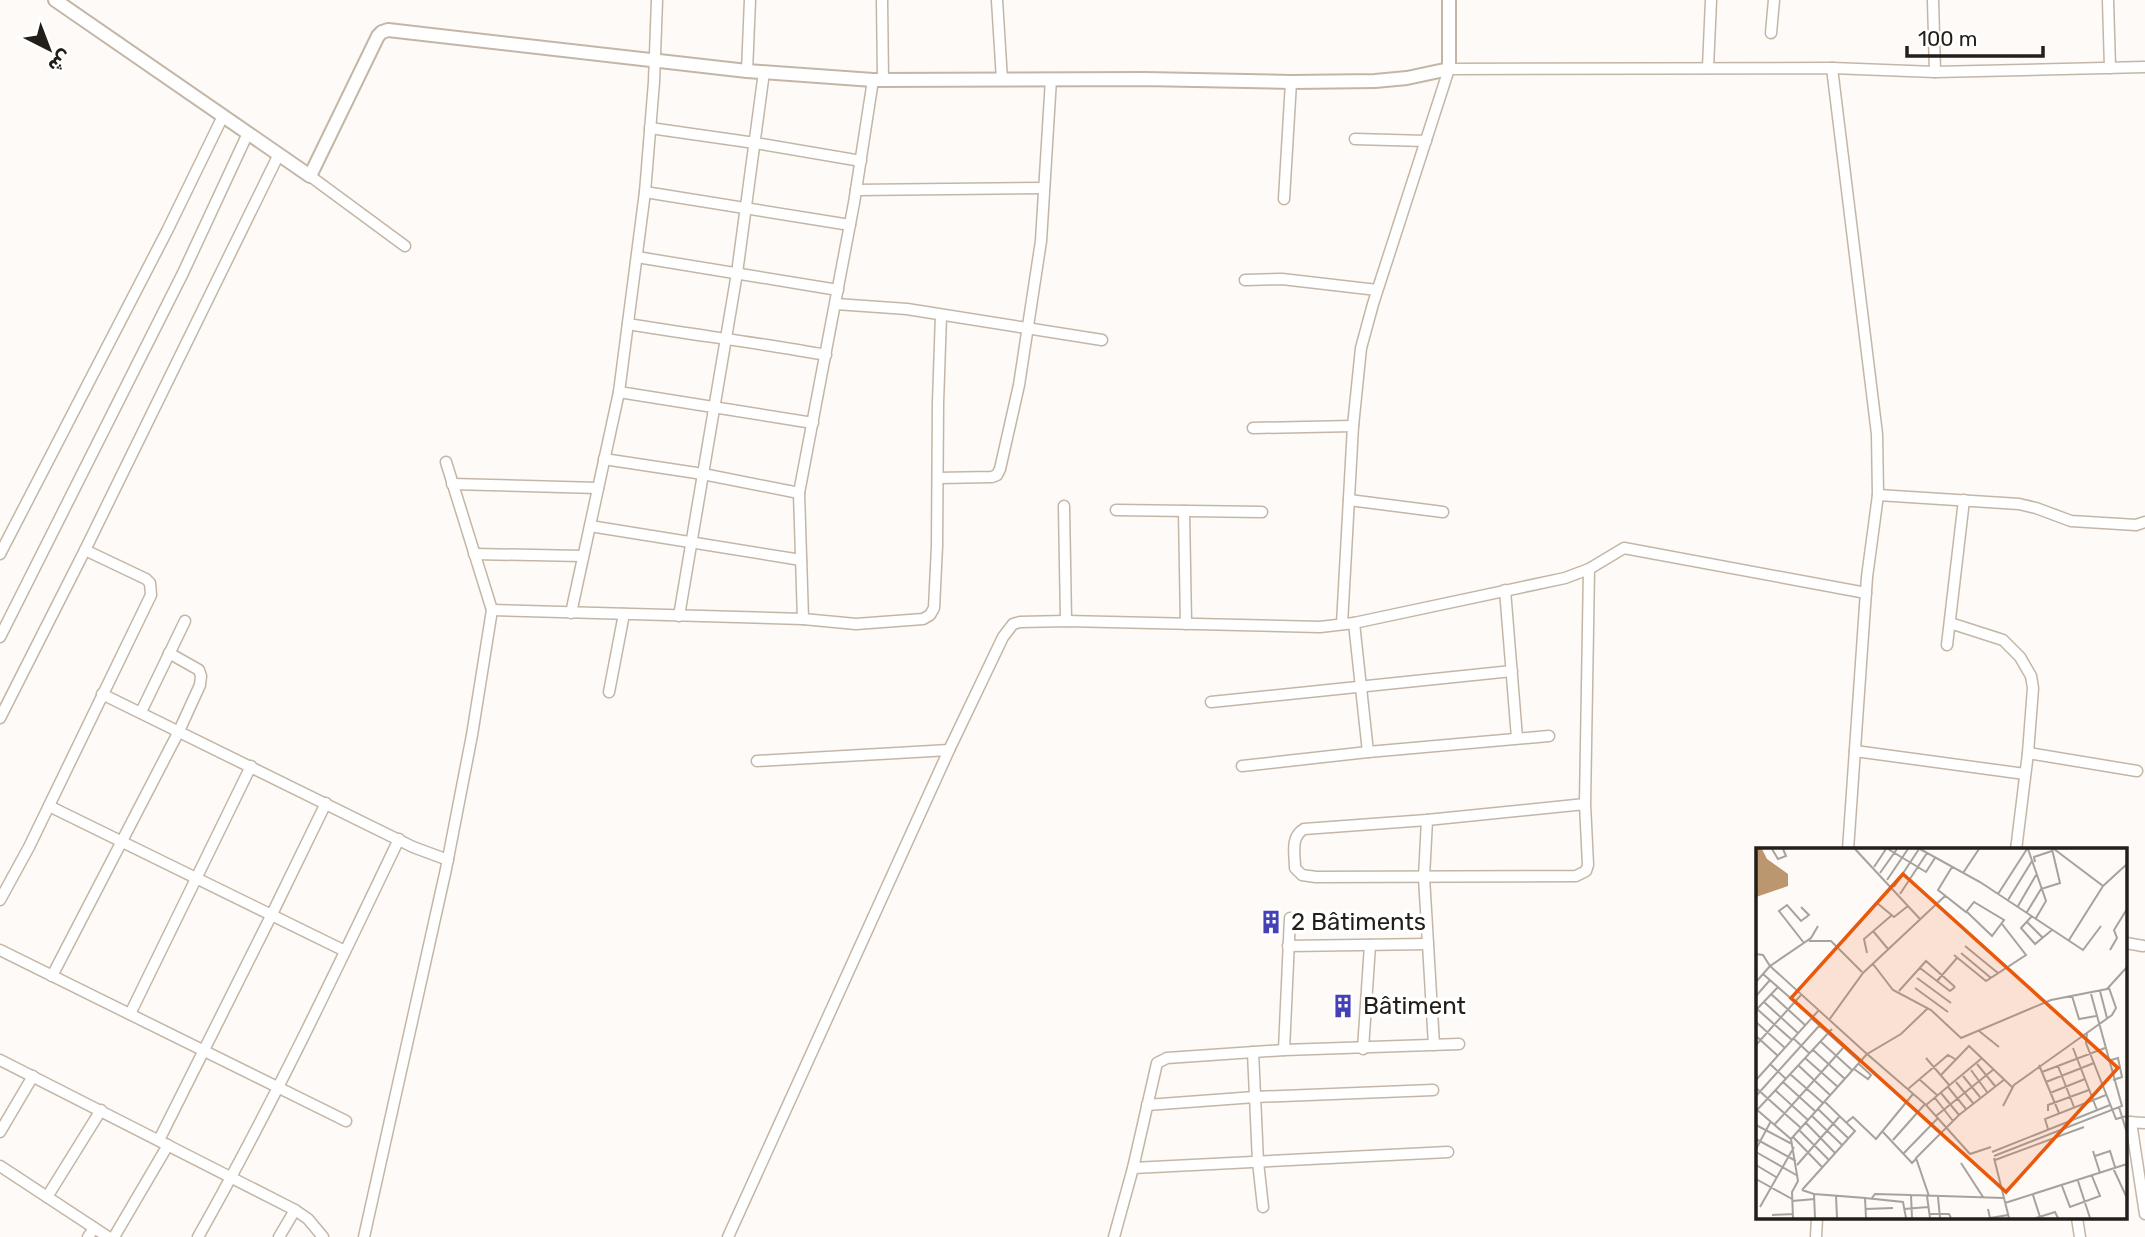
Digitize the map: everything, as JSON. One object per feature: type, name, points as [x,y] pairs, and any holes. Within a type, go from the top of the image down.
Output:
[{"type":"street","points":[[55,0],[279,154],[405,246]]},
{"type":"street","points":[[570,613],[619,392],[645,191],[657,0]]},
{"type":"street","points":[[747,71],[750,0]]},
{"type":"street","points":[[803,619],[799,493],[878,80],[882,0]]},
{"type":"street","points":[[998,0],[1002,80]]},
{"type":"street","points":[[1342,624],[1353,426],[1361,348],[1377,290],[1449,69],[1449,0]]},
{"type":"street","points":[[1708,68],[1711,0]]},
{"type":"street","points":[[1771,33],[1774,0]]},
{"type":"street","points":[[1933,0],[1935,72]]},
{"type":"street","points":[[2108,0],[2110,68]]},
{"type":"street","points":[[310,176],[378,36],[388,30],[747,71],[878,80],[1144,79],[1291,82],[1393,80],[1449,69],[1832,68],[1935,72],[2145,67]]},
{"type":"street","points":[[1832,68],[1875,407],[1878,495],[1866,593],[1848,848]]},
{"type":"street","points":[[679,615],[737,273],[764,72]]},
{"type":"street","points":[[938,478],[997,475],[1000,469],[1019,385],[1041,242],[1051,79]]},
{"type":"street","points":[[1284,199],[1291,82]]},
{"type":"street","points":[[0,554],[167,231],[223,116]]},
{"type":"street","points":[[650,128],[861,161]]},
{"type":"street","points":[[0,637],[183,273],[248,133]]},
{"type":"street","points":[[1355,139],[1426,141]]},
{"type":"street","points":[[0,718],[279,154]]},
{"type":"street","points":[[856,190],[1044,188]]},
{"type":"street","points":[[645,191],[850,225]]},
{"type":"street","points":[[637,257],[838,290]]},
{"type":"street","points":[[1245,280],[1282,279],[1377,290]]},
{"type":"street","points":[[836,304],[907,309],[1102,340]]},
{"type":"street","points":[[492,610],[803,619],[856,624],[923,620],[934,608],[935,595],[941,315]]},
{"type":"street","points":[[628,324],[726,340],[765,343],[827,355]]},
{"type":"street","points":[[619,392],[813,423]]},
{"type":"street","points":[[1253,428],[1353,426]]},
{"type":"street","points":[[604,459],[704,474],[799,493]]},
{"type":"street","points":[[364,1237],[448,860],[472,736],[492,610],[446,461]]},
{"type":"street","points":[[453,484],[598,488]]},
{"type":"street","points":[[1878,495],[2036,508],[2071,521],[2136,525],[2145,522]]},
{"type":"street","points":[[1349,500],[1443,512]]},
{"type":"street","points":[[1947,645],[1964,500]]},
{"type":"street","points":[[1064,506],[1066,621]]},
{"type":"street","points":[[1116,510],[1262,512]]},
{"type":"street","points":[[1184,511],[1186,624]]},
{"type":"street","points":[[590,526],[801,560]]},
{"type":"street","points":[[728,1237],[949,750],[1008,629],[1013,624],[1066,621],[1320,627],[1565,578],[1588,569],[1624,548],[1866,593]]},
{"type":"street","points":[[0,900],[143,613],[152,589],[146,579],[85,550]]},
{"type":"street","points":[[474,554],[583,556]]},
{"type":"street","points":[[1586,803],[1427,820],[1310,828],[1300,831],[1295,837],[1295,868],[1302,874],[1316,877],[1581,874],[1586,871],[1588,569]]},
{"type":"street","points":[[1506,590],[1517,738]]},
{"type":"street","points":[[609,692],[624,614]]},
{"type":"street","points":[[141,712],[185,621]]},
{"type":"street","points":[[1354,622],[1368,752]]},
{"type":"street","points":[[1950,623],[2003,640],[2026,665],[2031,676],[2033,688],[2028,753],[2016,848]]},
{"type":"street","points":[[52,976],[179,731],[200,685],[199,670],[169,653]]},
{"type":"street","points":[[1211,702],[1512,671]]},
{"type":"street","points":[[103,694],[399,839],[448,860]]},
{"type":"street","points":[[1242,766],[1549,736]]},
{"type":"street","points":[[757,761],[949,750]]},
{"type":"street","points":[[1855,751],[2025,774]]},
{"type":"street","points":[[2028,753],[2137,771]]},
{"type":"street","points":[[130,1014],[251,766]]},
{"type":"street","points":[[114,1237],[163,1142],[203,1051],[326,803]]},
{"type":"street","points":[[48,806],[345,951]]},
{"type":"street","points":[[1427,820],[1424,877],[1434,1045]]},
{"type":"street","points":[[198,1237],[278,1087],[399,839]]},
{"type":"street","points":[[1284,1050],[1290,918]]},
{"type":"street","points":[[2128,943],[2143,946]]},
{"type":"street","points":[[1288,946],[1428,944]]},
{"type":"street","points":[[1363,1049],[1370,945]]},
{"type":"street","points":[[0,950],[346,1121]]},
{"type":"street","points":[[1114,1237],[1157,1063],[1161,1060],[1284,1050],[1460,1044]]},
{"type":"street","points":[[1253,1052],[1263,1207]]},
{"type":"street","points":[[0,1060],[295,1210],[308,1219],[323,1237]]},
{"type":"street","points":[[0,1132],[33,1076]]},
{"type":"street","points":[[1147,1105],[1255,1097],[1433,1090]]},
{"type":"street","points":[[47,1197],[101,1110]]},
{"type":"street","points":[[2145,1123],[2128,1122],[2145,1214]]},
{"type":"street","points":[[1133,1168],[1448,1152]]},
{"type":"street","points":[[0,1166],[47,1197],[91,1232],[108,1237]]},
{"type":"street","points":[[279,1237],[295,1210]]},
{"type":"place","name":"2 Bâtiments","points":[[1271,922]]},
{"type":"place","name":"Bâtiment","points":[[1343,1006]]}]
